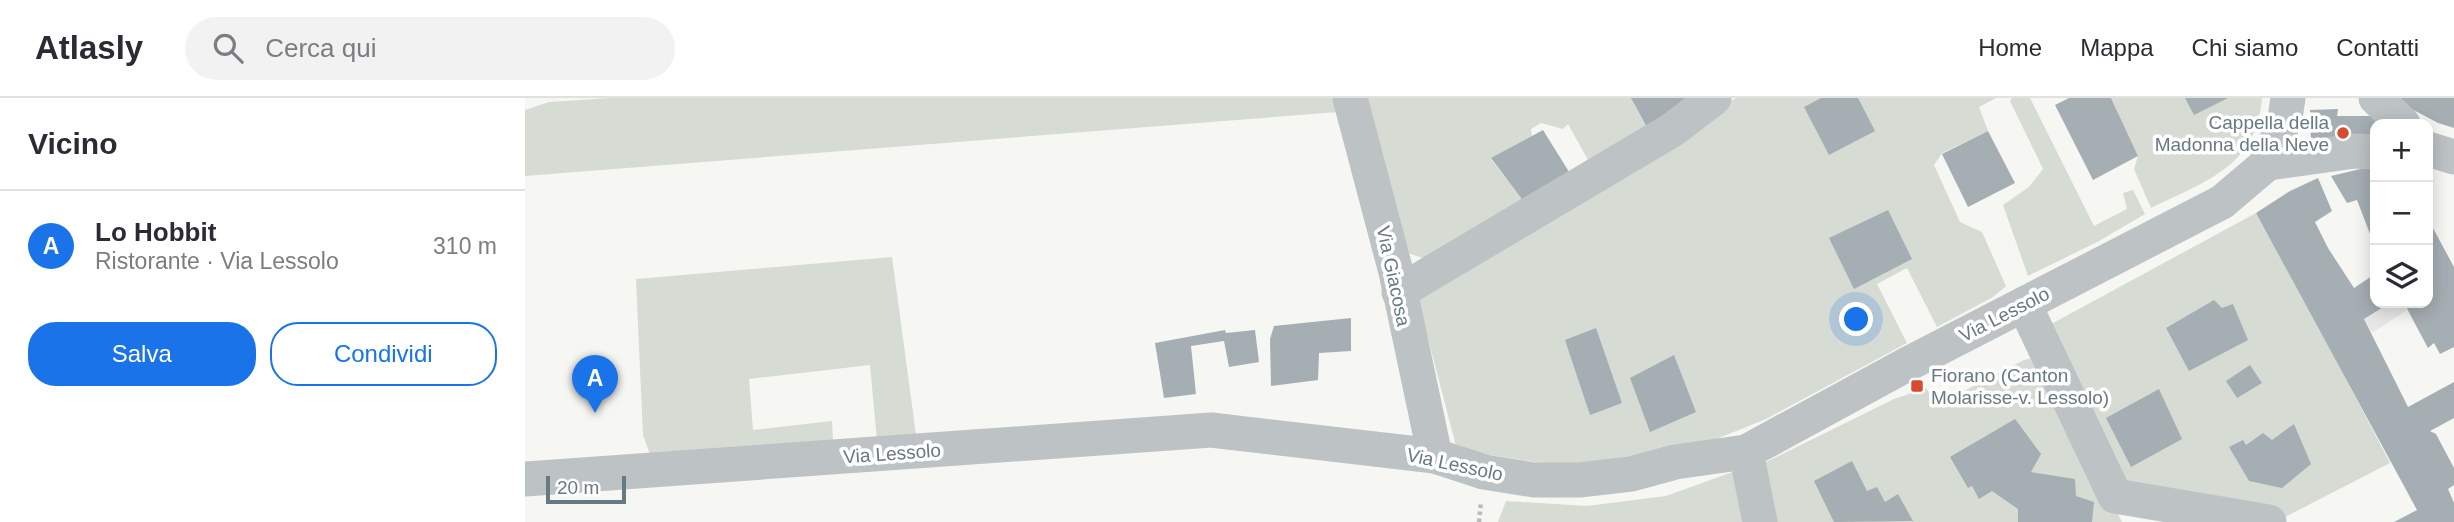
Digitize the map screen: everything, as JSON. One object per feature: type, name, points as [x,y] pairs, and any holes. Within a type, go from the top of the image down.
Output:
[{"type":"street","name":"Via Giacosa","points":[[1350,98],[1399,292],[1435,456]]},
{"type":"street","points":[[1399,292],[1672,130],[1714,98]]},
{"type":"street","points":[[2288,98],[2285,118],[2268,163],[2355,151],[2370,152]]},
{"type":"street","points":[[2376,98],[2398,119]]},
{"type":"street","points":[[2433,151],[2454,157]]},
{"type":"street","name":"Via Lessolo","points":[[525,479],[1212,430],[1435,456],[1497,474],[1534,480],[1579,480],[1746,452],[2223,202],[2268,163]]},
{"type":"street","points":[[2024,304],[2121,509],[2269,522]]},
{"type":"street","points":[[1746,452],[1760,522]]},
{"type":"shaded area","points":[[609,98],[1333,98],[1338,112],[525,176],[525,110],[549,102]]},
{"type":"shaded area","points":[[1359,98],[1693,98],[1592,167],[1568,124],[1563,129],[1541,123],[1531,129],[1532,136],[1491,159],[1524,202],[1426,259],[1402,251]]},
{"type":"shaded area","points":[[1736,98],[1996,98],[1979,107],[1988,131],[1942,153],[1934,165],[1960,222],[1982,232],[2006,286],[1993,297],[1937,327],[1907,268],[1877,284],[1907,343],[1766,419],[1679,454],[1554,465],[1457,450],[1416,292]]},
{"type":"shaded area","points":[[2012,98],[2030,98],[2094,226],[2127,209],[2123,193],[2133,190],[2145,214],[2099,241],[2028,276],[2003,205],[2029,187],[2043,169],[2010,101]]},
{"type":"shaded area","points":[[2111,98],[2262,98],[2258,121],[2250,141],[2239,156],[2209,180],[2151,208],[2134,169],[2138,156]]},
{"type":"shaded area","points":[[2256,213],[2288,268],[2390,463],[2285,517],[2126,488],[2042,329]]},
{"type":"shaded area","points":[[892,257],[916,435],[877,441],[870,365],[749,379],[753,430],[832,421],[833,442],[650,454],[643,435],[636,279]]},
{"type":"shaded area","points":[[2382,308],[2407,310],[2372,333],[2364,319]]},
{"type":"shaded area","points":[[2040,356],[2122,522],[1772,522],[1758,466],[1894,399],[1926,388],[1937,405],[2024,360]]},
{"type":"shaded area","points":[[1738,470],[1749,522],[1498,522],[1506,501],[1587,506],[1666,496]]},
{"type":"building","points":[[1631,98],[1693,98],[1647,127]]},
{"type":"building","points":[[1821,98],[1858,98],[1875,131],[1829,155],[1804,107]]},
{"type":"building","points":[[2069,98],[2111,98],[2138,156],[2093,180],[2055,105]]},
{"type":"building","points":[[2185,98],[2228,98],[2194,115]]},
{"type":"building","points":[[2391,98],[2454,98],[2454,128]]},
{"type":"building","name":"Cappella della Madonna della Neve","points":[[2338,109],[2337,116],[2383,116],[2383,119],[2370,119],[2370,143],[2311,147],[2310,110]]},
{"type":"building","points":[[1543,130],[1571,175],[1524,202],[1491,158]]},
{"type":"building","points":[[1988,131],[2015,183],[1968,207],[1942,154]]},
{"type":"building","points":[[2370,167],[2370,234],[2357,200],[2347,203],[2331,176]]},
{"type":"building","points":[[2318,178],[2332,211],[2315,222],[2354,288],[2370,277],[2370,308],[2382,308],[2364,319],[2408,407],[2454,382],[2454,418],[2430,431],[2436,434],[2454,468],[2454,485],[2448,489],[2454,503],[2454,522],[2394,522],[2417,510],[2256,213],[2290,191]]},
{"type":"building","points":[[1888,210],[1912,259],[1854,289],[1829,238]]},
{"type":"building","points":[[2433,228],[2454,267],[2454,347],[2440,354],[2434,343],[2428,348],[2407,308],[2433,308]]},
{"type":"building","points":[[2214,300],[2222,308],[2233,304],[2248,340],[2189,371],[2166,328]]},
{"type":"building","points":[[1351,318],[1351,351],[1319,353],[1318,380],[1271,386],[1270,339],[1274,326]]},
{"type":"building","points":[[1596,328],[1622,403],[1590,415],[1565,340]]},
{"type":"building","points":[[1225,330],[1226,333],[1255,330],[1259,362],[1229,367],[1224,341],[1191,346],[1196,394],[1164,398],[1155,343]]},
{"type":"building","points":[[1674,355],[1696,412],[1650,432],[1630,378]]},
{"type":"building","points":[[2250,365],[2262,383],[2237,398],[2226,381]]},
{"type":"building","points":[[2159,389],[2182,439],[2131,467],[2106,418]]},
{"type":"building","points":[[2015,419],[2041,454],[2031,472],[2075,479],[2076,496],[2094,502],[2092,522],[2018,522],[2018,509],[1992,491],[1979,499],[1972,486],[1968,488],[1950,457]]},
{"type":"building","points":[[2294,424],[2311,464],[2282,488],[2249,481],[2229,447],[2243,440],[2246,445],[2263,433],[2272,440]]},
{"type":"building","points":[[1852,461],[1867,491],[1877,487],[1885,502],[1898,494],[1913,521],[1834,522],[1814,481]]},
{"type":"place","name":"Cappella della Madonna della Neve","points":[[2343,133]]},
{"type":"place","name":"Fiorano (Canton Molarisse-v. Lessolo)","points":[[1917,386]]},
{"type":"place","name":"Lo Hobbit","points":[[595,413]]}]
